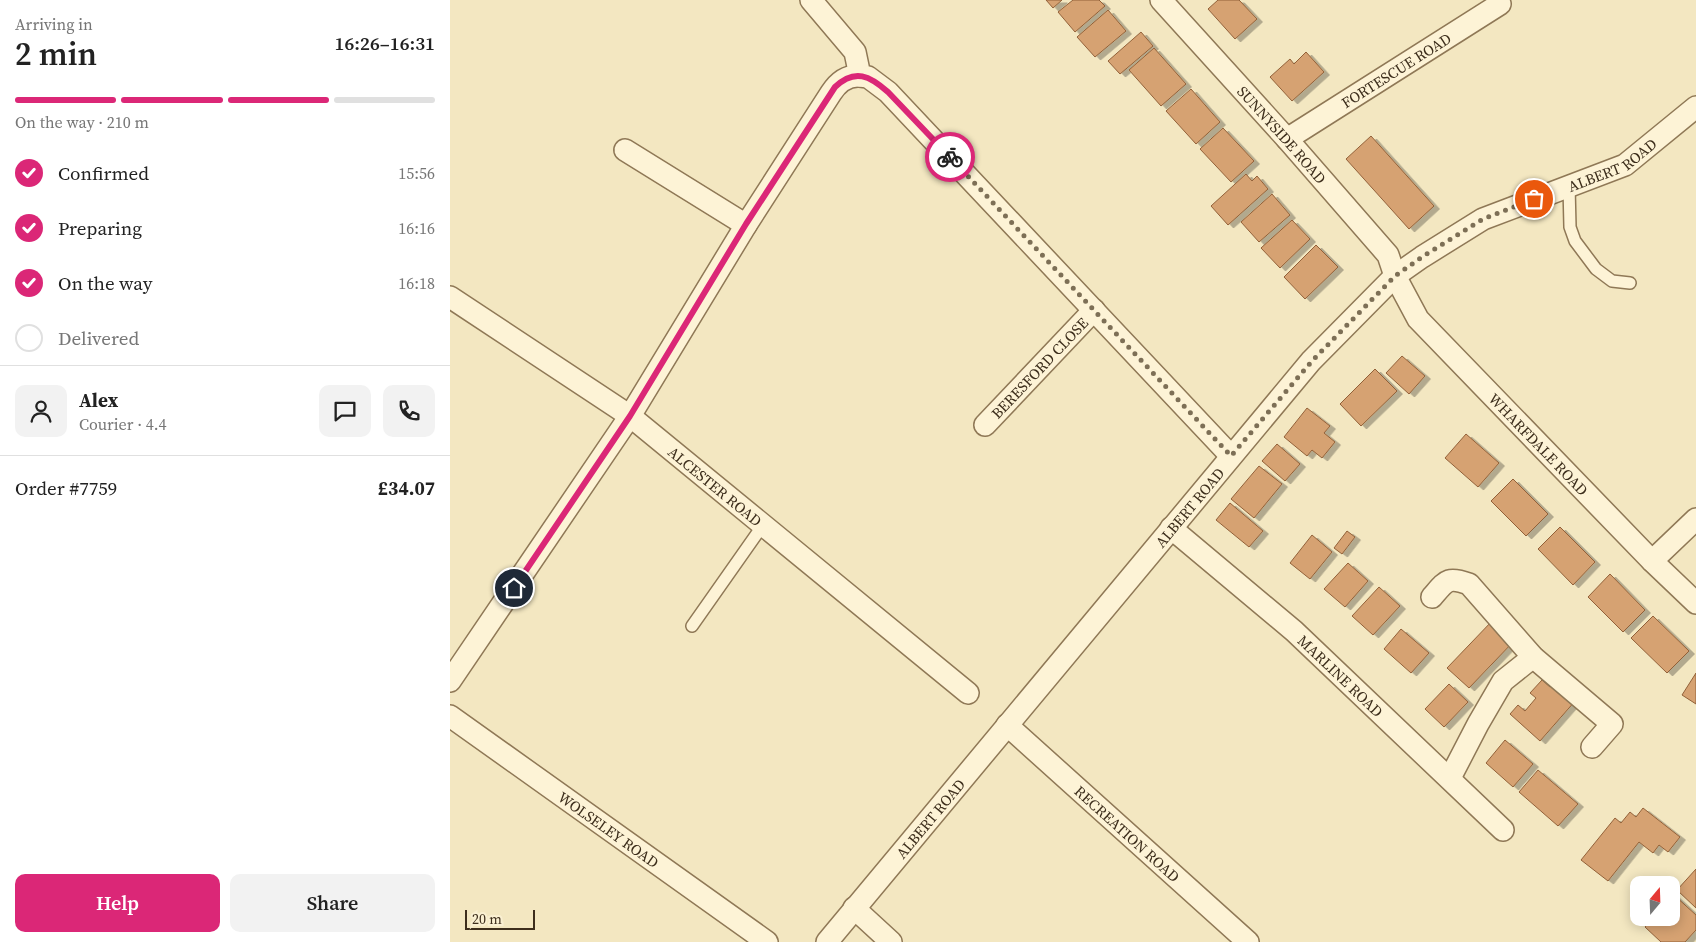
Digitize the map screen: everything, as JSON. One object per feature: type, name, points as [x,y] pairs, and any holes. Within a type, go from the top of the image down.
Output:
[{"type":"street","points":[[811,0],[855,52],[860,76]]},
{"type":"street","name":"SUNNYSIDE ROAD","points":[[1161,0],[1287,139],[1388,255],[1395,276]]},
{"type":"street","name":"FORTESCUE ROAD","points":[[1287,139],[1500,4],[1498,0]]},
{"type":"street","points":[[450,681],[630,416],[746,224],[835,87],[848,77],[868,77],[888,92],[1231,456]]},
{"type":"street","name":"ALBERT ROAD","points":[[827,942],[1312,361],[1395,276],[1483,219],[1625,165],[1696,108]]},
{"type":"street","points":[[625,150],[746,224]]},
{"type":"street","name":"WHARFDALE ROAD","points":[[1395,276],[1418,319],[1652,561],[1696,602]]},
{"type":"street","name":"ALCESTER ROAD","points":[[450,297],[630,416],[968,693]]},
{"type":"street","name":"BERESFORD CLOSE","points":[[985,425],[1094,310]]},
{"type":"street","points":[[1652,561],[1696,519]]},
{"type":"street","name":"MARLINE ROAD","points":[[1171,528],[1294,631],[1503,830]]},
{"type":"street","points":[[1432,597],[1445,582],[1456,579],[1469,584],[1532,657],[1612,724],[1592,746]]},
{"type":"street","points":[[1450,778],[1503,681],[1532,657]]},
{"type":"street","name":"WOLSELEY ROAD","points":[[450,716],[767,942]]},
{"type":"street","name":"RECREATION ROAD","points":[[1007,725],[1248,942]]},
{"type":"street","points":[[854,908],[891,942]]},
{"type":"lane","points":[[1569,186],[1570,227],[1575,241],[1596,269],[1612,282],[1630,283]]},
{"type":"lane","points":[[692,626],[763,526]]},
{"type":"building","points":[[1046,0],[1062,0],[1053,8]]},
{"type":"building","points":[[1073,0],[1099,0],[1105,6],[1075,32],[1058,12]]},
{"type":"building","points":[[1218,0],[1239,0],[1257,19],[1235,39],[1208,9]]},
{"type":"building","points":[[1108,10],[1126,31],[1095,57],[1077,37]]},
{"type":"building","points":[[1141,32],[1153,46],[1120,74],[1108,61]]},
{"type":"building","points":[[1154,48],[1186,84],[1161,106],[1129,70]]},
{"type":"building","points":[[1306,52],[1324,72],[1292,101],[1270,77],[1290,59],[1294,64]]},
{"type":"building","points":[[1191,89],[1220,122],[1196,144],[1166,111]]},
{"type":"building","points":[[1223,128],[1254,161],[1231,182],[1200,149]]},
{"type":"building","points":[[1371,136],[1434,206],[1409,229],[1346,159]]},
{"type":"building","points":[[1246,174],[1252,181],[1257,176],[1268,189],[1228,225],[1211,206]]},
{"type":"building","points":[[1272,194],[1290,215],[1259,242],[1241,222]]},
{"type":"building","points":[[1292,220],[1310,239],[1280,268],[1261,248]]},
{"type":"building","points":[[1316,245],[1338,267],[1305,299],[1284,277]]},
{"type":"building","points":[[1402,356],[1425,376],[1409,394],[1386,373]]},
{"type":"building","points":[[1375,369],[1397,391],[1361,426],[1340,404]]},
{"type":"building","points":[[1307,408],[1330,426],[1324,433],[1335,442],[1322,458],[1312,450],[1307,456],[1284,437]]},
{"type":"building","points":[[1466,434],[1499,463],[1478,487],[1445,458]]},
{"type":"building","points":[[1277,444],[1300,464],[1285,481],[1262,461]]},
{"type":"building","points":[[1259,466],[1282,484],[1254,518],[1231,499]]},
{"type":"building","points":[[1513,479],[1548,514],[1526,536],[1491,501]]},
{"type":"building","points":[[1230,503],[1263,531],[1249,547],[1216,520]]},
{"type":"building","points":[[1560,527],[1595,562],[1573,585],[1538,549]]},
{"type":"building","points":[[1347,531],[1355,537],[1342,554],[1334,548]]},
{"type":"building","points":[[1312,535],[1332,552],[1310,579],[1290,563]]},
{"type":"building","points":[[1348,563],[1368,581],[1345,607],[1324,589]]},
{"type":"building","points":[[1610,574],[1645,610],[1623,632],[1588,597]]},
{"type":"building","points":[[1379,587],[1400,606],[1373,635],[1352,616]]},
{"type":"building","points":[[1653,616],[1689,651],[1667,673],[1631,638]]},
{"type":"building","points":[[1493,620],[1515,640],[1469,688],[1447,668]]},
{"type":"building","points":[[1401,629],[1429,653],[1411,673],[1384,649]]},
{"type":"building","points":[[1696,673],[1696,704],[1682,695]]},
{"type":"building","points":[[1542,680],[1550,687],[1555,681],[1576,700],[1540,741],[1510,714],[1518,705],[1525,711],[1536,698],[1530,693]]},
{"type":"building","points":[[1449,684],[1468,702],[1444,727],[1425,709]]},
{"type":"building","points":[[1505,740],[1533,764],[1513,787],[1486,763]]},
{"type":"building","points":[[1538,770],[1578,804],[1558,826],[1519,792]]},
{"type":"building","points":[[1643,808],[1680,837],[1668,852],[1659,845],[1653,853],[1639,842],[1608,881],[1581,860],[1615,818],[1621,823],[1630,812],[1636,817]]},
{"type":"building","points":[[1696,869],[1696,908],[1680,893],[1680,887]]},
{"type":"building","points":[[1680,900],[1696,915],[1696,930],[1685,942],[1661,942],[1645,927],[1680,926]]},
{"type":"way so far","points":[[950,157],[1231,456],[1312,361],[1395,276],[1483,219],[1534,199]]},
{"type":"route","points":[[514,588],[630,416],[746,224],[835,87],[842,80],[854,76],[868,77],[877,83],[888,92],[950,157]]}]
